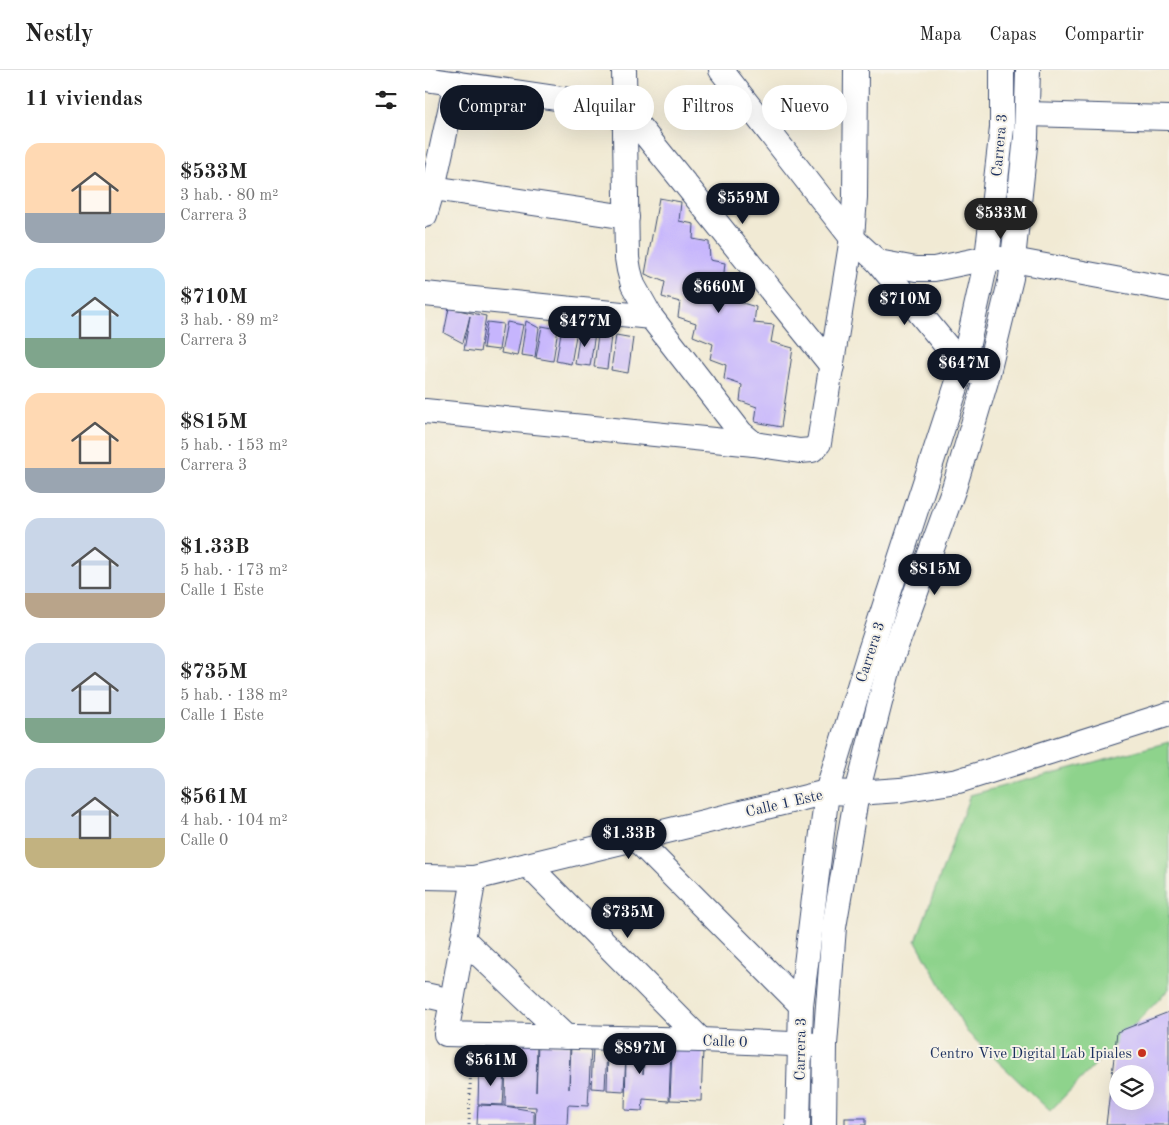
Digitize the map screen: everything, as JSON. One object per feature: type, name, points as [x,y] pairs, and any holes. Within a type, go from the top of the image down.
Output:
[{"type":"street","points":[[625,70],[625,85]]},
{"type":"street","points":[[721,70],[851,238],[878,262],[963,366],[986,381]]},
{"type":"street","points":[[425,411],[754,444],[800,451],[813,450],[819,443],[851,238],[855,196],[856,70]]},
{"type":"street","points":[[1002,71],[1028,72]]},
{"type":"street","name":"Carrera 3","points":[[798,1125],[801,1005],[827,792],[868,657],[963,366],[987,258],[1002,128],[1002,71]]},
{"type":"street","name":"Carrera 3","points":[[823,1125],[825,1046],[834,927],[857,794],[890,663],[954,488],[986,381],[1011,278],[1026,137],[1028,72]]},
{"type":"street","points":[[425,79],[554,98]]},
{"type":"street","points":[[425,215],[433,188],[456,83]]},
{"type":"street","points":[[1027,114],[1169,118]]},
{"type":"street","points":[[625,130],[629,270],[633,285],[651,317],[741,433],[754,444]]},
{"type":"street","points":[[642,130],[832,366]]},
{"type":"street","points":[[433,188],[627,217]]},
{"type":"street","points":[[878,262],[916,270],[934,269],[987,258],[1013,260],[1169,289]]},
{"type":"street","points":[[425,294],[651,317]]},
{"type":"street","name":"Calle 1 Este","points":[[425,877],[474,878],[827,792],[857,794],[901,790],[958,781],[1169,714]]},
{"type":"street","points":[[635,839],[801,1005]]},
{"type":"street","points":[[528,865],[701,1040]]},
{"type":"street","points":[[425,995],[452,1001],[474,878]]},
{"type":"street","points":[[463,939],[566,1037]]},
{"type":"street","name":"Calle 0","points":[[452,1001],[446,1034],[701,1040],[825,1046]]},
{"type":"path","points":[[469,1125],[471,1035]]},
{"type":"green space","points":[[1169,742],[1169,989],[1050,1111],[967,1032],[916,941],[970,795]]},
{"type":"building","points":[[659,198],[681,202],[679,221],[694,224],[693,239],[709,242],[710,260],[725,263],[723,282],[741,285],[739,302],[756,307],[754,323],[774,325],[771,342],[793,348],[781,427],[755,422],[757,407],[740,401],[742,385],[724,379],[726,365],[710,359],[713,344],[693,336],[696,323],[678,317],[680,302],[662,297],[665,282],[645,274]]},
{"type":"building","points":[[449,308],[486,316],[480,352],[464,350],[470,316],[463,343],[444,333]]},
{"type":"building","points":[[526,321],[539,328],[535,357],[521,355]]},
{"type":"building","points":[[487,322],[503,324],[499,350],[483,348]]},
{"type":"building","points":[[507,322],[523,325],[517,356],[501,353]]},
{"type":"building","points":[[542,326],[558,329],[553,361],[536,358]]},
{"type":"building","points":[[562,327],[577,330],[571,364],[556,361]]},
{"type":"building","points":[[580,331],[595,333],[590,366],[575,364]]},
{"type":"building","points":[[598,334],[611,336],[607,369],[594,367]]},
{"type":"building","points":[[616,335],[633,338],[628,373],[611,370]]},
{"type":"building","name":"Centro Vive Digital Lab Ipiales","points":[[1169,1012],[1169,1125],[1106,1125],[1109,1100],[1109,1110],[1154,1110],[1154,1065],[1113,1065],[1117,1032]]},
{"type":"building","points":[[480,1040],[504,1040],[504,1068],[479,1068]]},
{"type":"building","points":[[506,1042],[537,1043],[536,1092],[538,1044],[570,1045],[569,1089],[571,1046],[591,1047],[588,1106],[568,1105],[567,1125],[535,1125],[536,1107],[505,1106]]},
{"type":"building","points":[[593,1048],[607,1049],[605,1089],[591,1088]]},
{"type":"building","points":[[626,1048],[644,1048],[643,1074],[645,1048],[671,1049],[669,1101],[643,1099],[642,1111],[625,1110],[626,1057],[624,1091],[607,1090],[608,1049],[626,1050]]},
{"type":"building","points":[[672,1049],[703,1050],[701,1101],[670,1100]]},
{"type":"building","points":[[479,1069],[505,1070],[503,1105],[478,1104]]},
{"type":"building","points":[[478,1105],[505,1106],[534,1111],[534,1125],[477,1125]]},
{"type":"building","points":[[845,1118],[866,1118],[866,1125],[845,1125]]},
{"type":"place","name":"Centro Vive Digital Lab Ipiales","points":[[1142,1053]]}]
